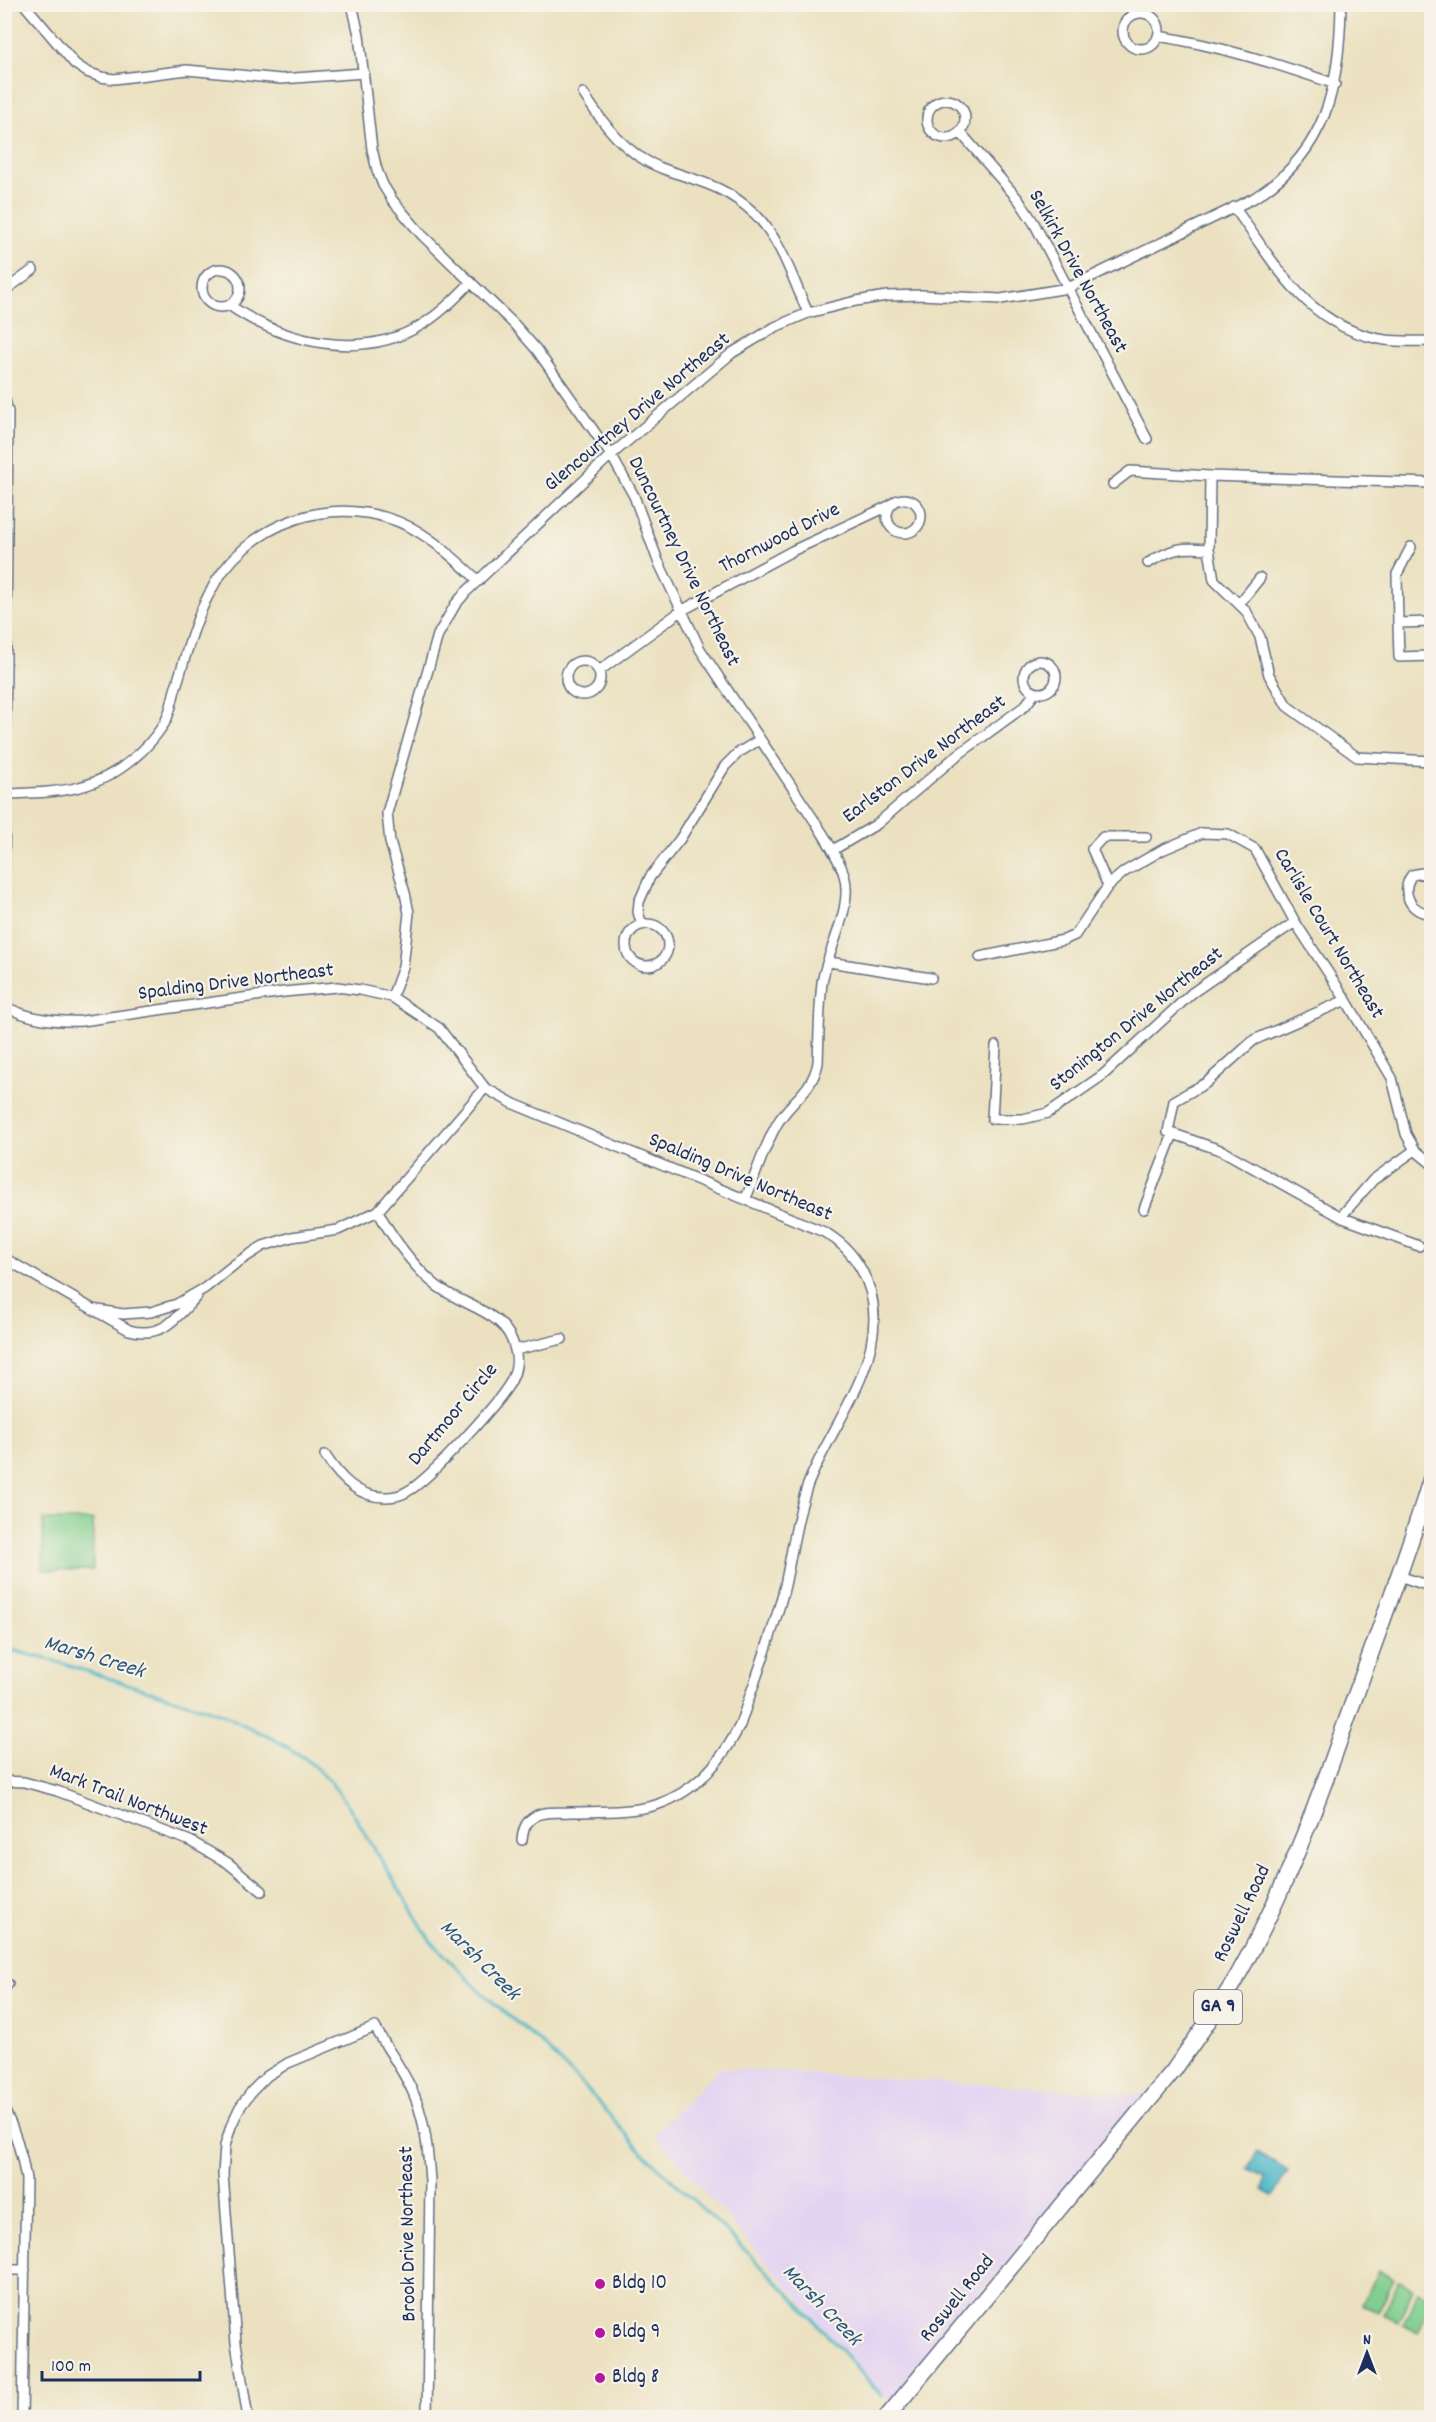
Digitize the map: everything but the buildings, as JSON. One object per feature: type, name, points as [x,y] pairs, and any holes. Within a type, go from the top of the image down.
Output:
[{"type":"main road","name":"Roswell Road","points":[[886,2418],[1174,2070],[1214,2015],[1238,1975],[1272,1909],[1322,1786],[1399,1575],[1431,1475]]},
{"type":"street","points":[[24,4],[75,64],[100,77],[114,79],[187,70],[281,79],[364,73]]},
{"type":"street","name":"Duncourtney Drive Northeast","points":[[351,4],[359,35],[372,149],[376,170],[383,185],[393,201],[422,235],[514,324],[536,349],[611,455],[634,496],[658,561],[710,667],[833,850],[844,875],[847,894],[823,982],[818,1063],[815,1076],[807,1089],[776,1125],[746,1198]]},
{"type":"street","name":"Glencourtney Drive Northeast","points":[[392,998],[403,967],[408,913],[405,893],[390,842],[387,813],[438,635],[455,605],[570,491],[611,455],[732,353],[775,327],[808,313],[888,296],[921,295],[1001,299],[1068,288],[1270,188],[1300,159],[1322,123],[1335,84],[1341,4]]},
{"type":"street","points":[[1158,36],[1201,43],[1265,59],[1335,84]]},
{"type":"street","points":[[584,93],[603,123],[626,146],[659,167],[694,177],[718,188],[754,214],[778,245],[808,313]]},
{"type":"street","points":[[944,100],[950,100],[961,107],[965,118],[960,132],[947,139],[934,135],[927,125],[926,118],[931,106],[944,100]]},
{"type":"street","name":"Selkirk Drive Northeast","points":[[960,132],[1018,199],[1068,288],[1147,439]]},
{"type":"street","points":[[1234,207],[1294,290],[1312,308],[1333,322],[1358,334],[1385,340],[1431,341]]},
{"type":"street","points":[[4,291],[33,270]]},
{"type":"street","points":[[229,305],[238,297],[239,284],[233,274],[215,270],[205,278],[202,284],[203,295],[210,304],[229,305],[278,333],[295,338],[329,344],[363,344],[394,337],[422,325],[446,308],[471,282]]},
{"type":"street","points":[[4,396],[8,412],[4,885]]},
{"type":"street","points":[[1113,484],[1130,471],[1210,476],[1431,483]]},
{"type":"street","points":[[1210,476],[1209,549],[1214,580],[1245,611],[1260,637],[1269,675],[1287,706],[1357,758],[1431,761]]},
{"type":"street","name":"Thornwood Drive","points":[[599,671],[681,611],[792,551],[891,505]]},
{"type":"street","points":[[6,794],[59,792],[82,788],[112,775],[135,757],[166,720],[200,614],[217,579],[245,546],[281,523],[308,514],[333,511],[361,512],[386,517],[410,527],[433,541],[479,581]]},
{"type":"street","points":[[1411,547],[1397,574],[1399,657],[1431,656]]},
{"type":"street","points":[[1148,563],[1170,550],[1209,549]]},
{"type":"street","points":[[1239,604],[1260,578]]},
{"type":"street","points":[[1398,623],[1431,622]]},
{"type":"street","name":"Earlston Drive Northeast","points":[[833,850],[877,824],[955,757],[1025,706],[1035,693]]},
{"type":"street","points":[[642,925],[638,912],[639,902],[650,876],[680,839],[725,766],[738,753],[759,740]]},
{"type":"street","name":"Carlisle Court Northeast","points":[[980,957],[1075,935],[1108,886],[1124,872],[1162,850],[1202,833],[1228,834],[1256,849],[1295,922],[1346,1000],[1392,1078],[1406,1134],[1415,1150],[1431,1164]]},
{"type":"street","points":[[1108,886],[1092,849],[1102,837],[1146,837]]},
{"type":"street","points":[[1431,881],[1422,873],[1412,875],[1406,882],[1406,894],[1414,906],[1426,914],[1431,913]]},
{"type":"street","name":"Stonington Drive Northeast","points":[[996,1046],[992,1119],[1023,1119],[1048,1113],[1103,1075],[1192,993],[1295,922]]},
{"type":"street","points":[[642,925],[660,929],[667,940],[663,958],[652,965],[639,964],[629,956],[627,950],[627,937],[642,925]]},
{"type":"street","points":[[829,962],[931,978]]},
{"type":"street","name":"Spalding Drive Northeast","points":[[4,1006],[39,1019],[61,1022],[337,987],[392,998],[439,1028],[485,1088],[545,1118],[746,1198],[824,1232],[844,1245],[856,1260],[872,1299],[874,1319],[871,1345],[863,1371],[843,1416],[817,1461],[806,1488],[784,1587],[740,1725],[730,1746],[716,1765],[699,1781],[678,1795],[632,1810],[541,1813],[526,1823],[522,1840]]},
{"type":"street","points":[[1346,1000],[1254,1040],[1206,1083],[1174,1101],[1168,1132],[1223,1151],[1343,1218],[1419,1246]]},
{"type":"street","points":[[4,1258],[129,1330],[153,1333],[170,1324],[206,1288],[235,1264],[263,1246],[292,1237],[338,1230],[378,1211],[485,1088]]},
{"type":"street","points":[[1144,1209],[1173,1134]]},
{"type":"street","points":[[1343,1218],[1344,1213],[1373,1180],[1415,1150]]},
{"type":"street","name":"Dartmoor Circle","points":[[325,1455],[334,1469],[347,1482],[364,1493],[387,1497],[409,1491],[457,1446],[508,1387],[516,1370],[515,1350],[510,1334],[500,1320],[450,1294],[424,1275],[384,1224],[378,1211]]},
{"type":"street","points":[[92,1309],[123,1314],[151,1312],[177,1304],[206,1288]]},
{"type":"street","points":[[515,1350],[562,1339]]},
{"type":"street","points":[[1399,1575],[1431,1587]]},
{"type":"street","name":"Mark Trail Northwest","points":[[4,1780],[24,1782],[57,1791],[190,1840],[228,1863],[262,1891]]},
{"type":"street","name":"Brook Drive Northeast","points":[[248,2418],[236,2343],[223,2174],[225,2146],[231,2126],[240,2107],[267,2076],[299,2058],[375,2027],[411,2088],[422,2120],[429,2153],[427,2418]]},
{"type":"street","points":[[4,2109],[16,2133],[26,2179],[22,2418]]},
{"type":"street","points":[[4,2270],[25,2270]]},
{"type":"shaded area","points":[[720,2068],[1148,2095],[890,2403],[654,2134]]},
{"type":"green space","points":[[43,1520],[93,1520],[93,1570],[43,1570]]},
{"type":"green space","points":[[1379,2271],[1394,2279],[1378,2312],[1362,2304]]},
{"type":"green space","points":[[1399,2281],[1414,2289],[1398,2322],[1383,2314]]},
{"type":"green space","points":[[1419,2292],[1431,2298],[1431,2305],[1418,2333],[1403,2325]]},
{"type":"water","points":[[1257,2152],[1288,2171],[1273,2196],[1263,2190],[1265,2177],[1248,2169]]},
{"type":"waterway","name":"Marsh Creek","points":[[4,1648],[61,1663],[222,1714],[279,1742],[306,1759],[329,1780],[348,1805],[430,1940],[483,1994],[540,2042],[585,2087],[642,2152],[805,2310],[882,2396]]},
{"type":"place","name":"Bldg 10","points":[[600,2284]]},
{"type":"place","name":"Bldg 9","points":[[600,2333]]},
{"type":"place","name":"Bldg 8","points":[[600,2378]]}]
